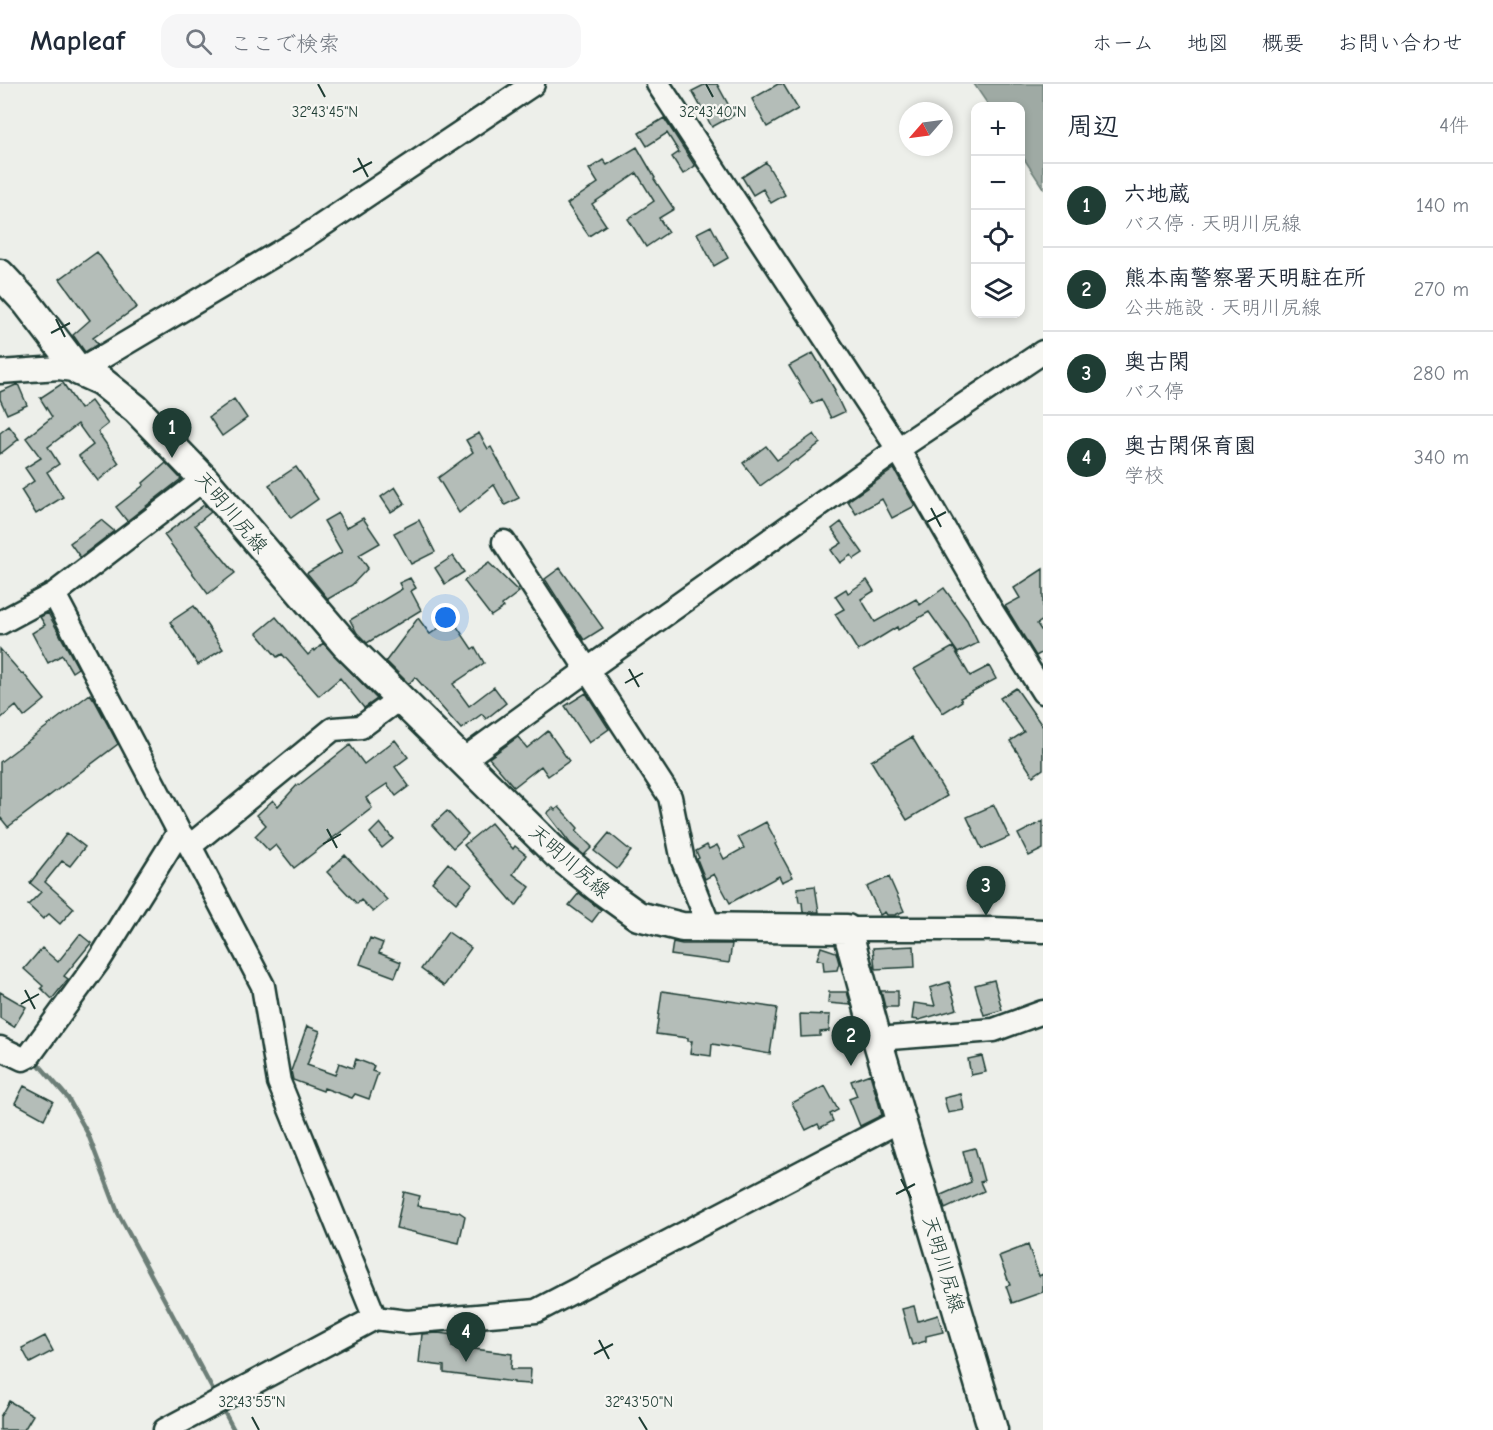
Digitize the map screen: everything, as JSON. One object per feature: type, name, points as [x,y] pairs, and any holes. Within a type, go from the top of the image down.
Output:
[{"type":"main road","name":"天明川尻線","points":[[0,274],[27,303],[79,371],[101,381],[136,409],[204,478],[345,644],[557,854],[599,888],[638,916],[682,927],[847,928],[877,1039],[993,1430]]},
{"type":"street","points":[[0,372],[59,368],[79,371],[303,238],[533,84]]},
{"type":"street","points":[[658,84],[898,449],[990,608],[1043,692]]},
{"type":"street","points":[[463,760],[898,449],[1043,352]]},
{"type":"street","points":[[0,622],[54,594],[204,478]]},
{"type":"street","points":[[504,542],[670,797],[683,861],[710,927]]},
{"type":"street","points":[[54,594],[263,986],[279,1082],[375,1318]]},
{"type":"street","points":[[0,1048],[23,1059],[29,1056],[185,839],[333,729],[361,727],[400,698]]},
{"type":"street","points":[[847,928],[1043,931]]},
{"type":"street","points":[[877,1039],[994,1030],[1038,1014]]},
{"type":"street","points":[[165,1430],[375,1318],[407,1322],[536,1311],[901,1120]]},
{"type":"shaded area","points":[[974,84],[1043,84],[1043,188],[1025,160],[1025,102],[986,102]]},
{"type":"building","points":[[706,84],[717,84],[734,115],[712,127],[692,91]]},
{"type":"building","points":[[778,84],[783,84],[798,109],[767,127],[752,99]]},
{"type":"building","points":[[664,118],[695,166],[683,174],[672,157],[679,152],[667,133],[647,146],[639,133]]},
{"type":"building","points":[[637,147],[654,179],[674,209],[659,218],[668,232],[646,247],[628,219],[654,201],[637,173],[592,204],[606,225],[589,236],[567,204],[598,183],[589,169],[603,160],[607,165]]},
{"type":"building","points":[[766,162],[785,195],[771,203],[763,189],[753,195],[742,177]]},
{"type":"building","points":[[711,226],[728,258],[714,266],[697,233]]},
{"type":"building","points":[[97,252],[137,307],[93,338],[98,344],[85,352],[73,335],[90,320],[60,279]]},
{"type":"building","points":[[813,353],[835,390],[844,412],[831,418],[821,399],[812,404],[789,366]]},
{"type":"building","points":[[63,383],[80,409],[91,401],[108,424],[98,432],[119,463],[98,481],[79,456],[93,445],[78,424],[48,447],[59,464],[47,472],[63,497],[36,514],[21,490],[34,481],[25,468],[41,458],[26,438],[52,417],[40,398]]},
{"type":"building","points":[[18,384],[27,405],[7,414],[0,399],[0,392]]},
{"type":"building","points":[[234,399],[247,418],[222,436],[209,417]]},
{"type":"building","points":[[9,426],[19,439],[0,454],[0,433]]},
{"type":"building","points":[[479,433],[488,449],[491,447],[519,498],[505,505],[494,485],[459,513],[438,478],[473,452],[466,440]]},
{"type":"building","points":[[814,434],[820,443],[760,486],[743,463],[766,446],[777,460]]},
{"type":"building","points":[[166,463],[181,479],[127,521],[116,507],[144,485],[143,483]]},
{"type":"building","points":[[296,467],[318,499],[291,518],[269,485]]},
{"type":"building","points":[[894,469],[915,506],[892,518],[882,499],[856,514],[848,501]]},
{"type":"building","points":[[395,487],[405,503],[391,512],[381,497]]},
{"type":"building","points":[[204,505],[211,512],[195,525],[235,573],[208,594],[164,535]]},
{"type":"building","points":[[338,513],[346,528],[363,518],[380,543],[359,555],[368,568],[352,585],[328,599],[307,573],[342,552],[324,521]]},
{"type":"building","points":[[101,520],[114,531],[80,557],[70,543]]},
{"type":"building","points":[[419,520],[435,552],[411,564],[394,533]]},
{"type":"building","points":[[841,522],[863,553],[854,559],[851,555],[840,563],[831,550],[842,543],[832,529]]},
{"type":"building","points":[[453,556],[464,572],[445,584],[435,568]]},
{"type":"building","points":[[489,563],[519,592],[491,616],[464,581]]},
{"type":"building","points":[[560,568],[603,628],[584,640],[545,579]]},
{"type":"building","points":[[1043,569],[1043,620],[1037,624],[1043,633],[1043,652],[1036,656],[1005,606],[1020,598],[1014,588]]},
{"type":"building","points":[[410,578],[416,588],[411,591],[421,610],[367,643],[357,633],[350,620],[402,589],[399,583]]},
{"type":"building","points":[[867,580],[874,591],[861,599],[875,622],[916,599],[920,605],[944,588],[967,620],[978,643],[958,653],[929,612],[898,630],[897,627],[858,651],[835,614],[844,609],[835,596],[846,589],[848,593]]},
{"type":"building","points":[[194,606],[223,649],[198,665],[170,622]]},
{"type":"building","points":[[48,613],[78,668],[72,672],[62,655],[48,663],[32,633],[45,625],[40,617]]},
{"type":"building","points":[[276,617],[308,655],[323,643],[377,699],[364,708],[340,678],[319,696],[282,654],[277,657],[257,633]]},
{"type":"building","points":[[418,618],[430,634],[452,619],[472,649],[475,647],[484,663],[453,684],[469,706],[494,687],[506,703],[486,719],[482,714],[461,729],[415,677],[409,684],[386,661]]},
{"type":"building","points":[[953,647],[970,676],[989,666],[996,679],[960,698],[962,701],[943,713],[914,669]]},
{"type":"building","points":[[0,649],[45,700],[24,717],[16,706],[0,719]]},
{"type":"building","points":[[1016,688],[1043,727],[1043,769],[1033,776],[1010,741],[1024,732],[1000,698]]},
{"type":"building","points":[[586,693],[609,729],[589,743],[565,706]]},
{"type":"building","points":[[90,694],[118,744],[8,827],[0,817],[0,762]]},
{"type":"building","points":[[548,731],[569,761],[548,776],[541,766],[514,787],[489,758],[518,737],[527,748]]},
{"type":"building","points":[[912,737],[947,796],[907,820],[871,761]]},
{"type":"building","points":[[395,740],[408,757],[395,767],[409,786],[396,796],[387,784],[366,798],[372,808],[294,868],[276,845],[269,851],[255,836],[266,825],[257,815],[273,800],[278,806],[298,784],[350,745],[364,764]]},
{"type":"building","points":[[994,805],[1009,837],[982,849],[967,817]]},
{"type":"building","points":[[559,807],[578,828],[576,831],[592,847],[584,855],[570,843],[547,813]]},
{"type":"building","points":[[447,811],[468,834],[453,848],[432,825]]},
{"type":"building","points":[[1043,821],[1043,849],[1029,856],[1018,834]]},
{"type":"building","points":[[766,822],[793,877],[782,882],[779,876],[730,903],[714,874],[705,879],[696,851],[707,845],[709,849],[717,845],[724,859],[744,848],[738,837]]},
{"type":"building","points":[[380,823],[393,839],[382,848],[370,833]]},
{"type":"building","points":[[491,823],[513,849],[515,846],[526,855],[513,874],[530,887],[516,906],[464,845]]},
{"type":"building","points":[[67,833],[85,847],[70,866],[62,861],[45,882],[74,908],[60,924],[49,914],[43,919],[28,905],[41,892],[30,883]]},
{"type":"building","points":[[609,833],[631,851],[617,869],[594,851]]},
{"type":"building","points":[[345,855],[387,900],[373,912],[361,900],[357,904],[327,872]]},
{"type":"building","points":[[448,863],[472,884],[456,903],[432,882]]},
{"type":"building","points":[[889,877],[904,911],[895,915],[887,915],[885,912],[880,915],[867,887]]},
{"type":"building","points":[[815,886],[819,912],[803,912],[797,888]]},
{"type":"building","points":[[579,893],[601,910],[592,922],[569,905]]},
{"type":"building","points":[[448,932],[471,948],[444,986],[421,969]]},
{"type":"building","points":[[80,934],[91,943],[64,976],[68,979],[52,999],[41,988],[43,986],[24,969],[42,948],[58,962]]},
{"type":"building","points":[[370,938],[383,943],[379,953],[401,962],[395,977],[360,964]]},
{"type":"building","points":[[673,942],[732,944],[729,963],[671,955]]},
{"type":"building","points":[[914,946],[915,967],[875,969],[873,948]]},
{"type":"building","points":[[821,947],[836,952],[839,963],[837,970],[824,971],[823,961],[817,959]]},
{"type":"building","points":[[994,980],[1002,1010],[984,1015],[975,985]]},
{"type":"building","points":[[949,982],[957,1009],[919,1020],[912,1019],[914,1003],[935,1006],[930,988]]},
{"type":"building","points":[[662,991],[777,1008],[770,1054],[712,1044],[711,1056],[690,1053],[692,1041],[688,1041],[688,1038],[656,1034]]},
{"type":"building","points":[[881,991],[898,991],[898,1007],[885,1007]]},
{"type":"building","points":[[0,992],[26,1007],[14,1027],[0,1018]]},
{"type":"building","points":[[829,992],[847,992],[851,1005],[828,1003]]},
{"type":"building","points":[[800,1014],[830,1015],[829,1031],[820,1032],[820,1036],[801,1037]]},
{"type":"building","points":[[307,1026],[320,1031],[307,1065],[335,1075],[339,1063],[353,1068],[356,1059],[374,1066],[372,1071],[378,1073],[369,1099],[355,1094],[352,1098],[324,1088],[323,1091],[293,1080],[291,1071]]},
{"type":"building","points":[[982,1056],[986,1072],[971,1075],[968,1059]]},
{"type":"building","points":[[870,1074],[882,1115],[860,1126],[849,1099],[857,1096],[851,1081]]},
{"type":"building","points":[[24,1086],[53,1101],[44,1119],[15,1103]]},
{"type":"building","points":[[825,1086],[838,1110],[830,1114],[833,1121],[820,1128],[818,1124],[806,1130],[792,1103]]},
{"type":"building","points":[[961,1094],[964,1110],[948,1113],[944,1098]]},
{"type":"building","points":[[975,1148],[984,1181],[980,1182],[984,1191],[945,1209],[941,1195],[971,1182],[963,1151]]},
{"type":"building","points":[[404,1192],[420,1196],[417,1206],[459,1212],[465,1216],[459,1243],[396,1228]]},
{"type":"building","points":[[1028,1245],[1039,1276],[1043,1274],[1043,1292],[1012,1303],[1006,1286],[1010,1285],[999,1256]]},
{"type":"building","points":[[914,1306],[918,1321],[938,1315],[943,1332],[926,1336],[926,1341],[912,1345],[902,1309]]},
{"type":"building","points":[[422,1334],[454,1335],[452,1346],[512,1354],[511,1369],[531,1369],[530,1384],[444,1373],[444,1366],[419,1363]]},
{"type":"building","points":[[45,1336],[53,1351],[30,1363],[22,1348]]},
{"type":"building","points":[[9,1401],[33,1415],[24,1430],[0,1430],[0,1417]]},
{"type":"waterway","points":[[0,1037],[21,1045],[26,1051]]},
{"type":"waterway","points":[[34,1059],[68,1098],[88,1134],[118,1213],[216,1396]]},
{"type":"waterway","points":[[221,1406],[234,1430]]},
{"type":"place","name":"六地蔵","points":[[172,458]]},
{"type":"place","name":"奥古閑","points":[[986,916]]},
{"type":"place","name":"熊本南警察署天明駐在所","points":[[851,1066]]},
{"type":"place","name":"奥古閑保育園","points":[[466,1362]]}]
